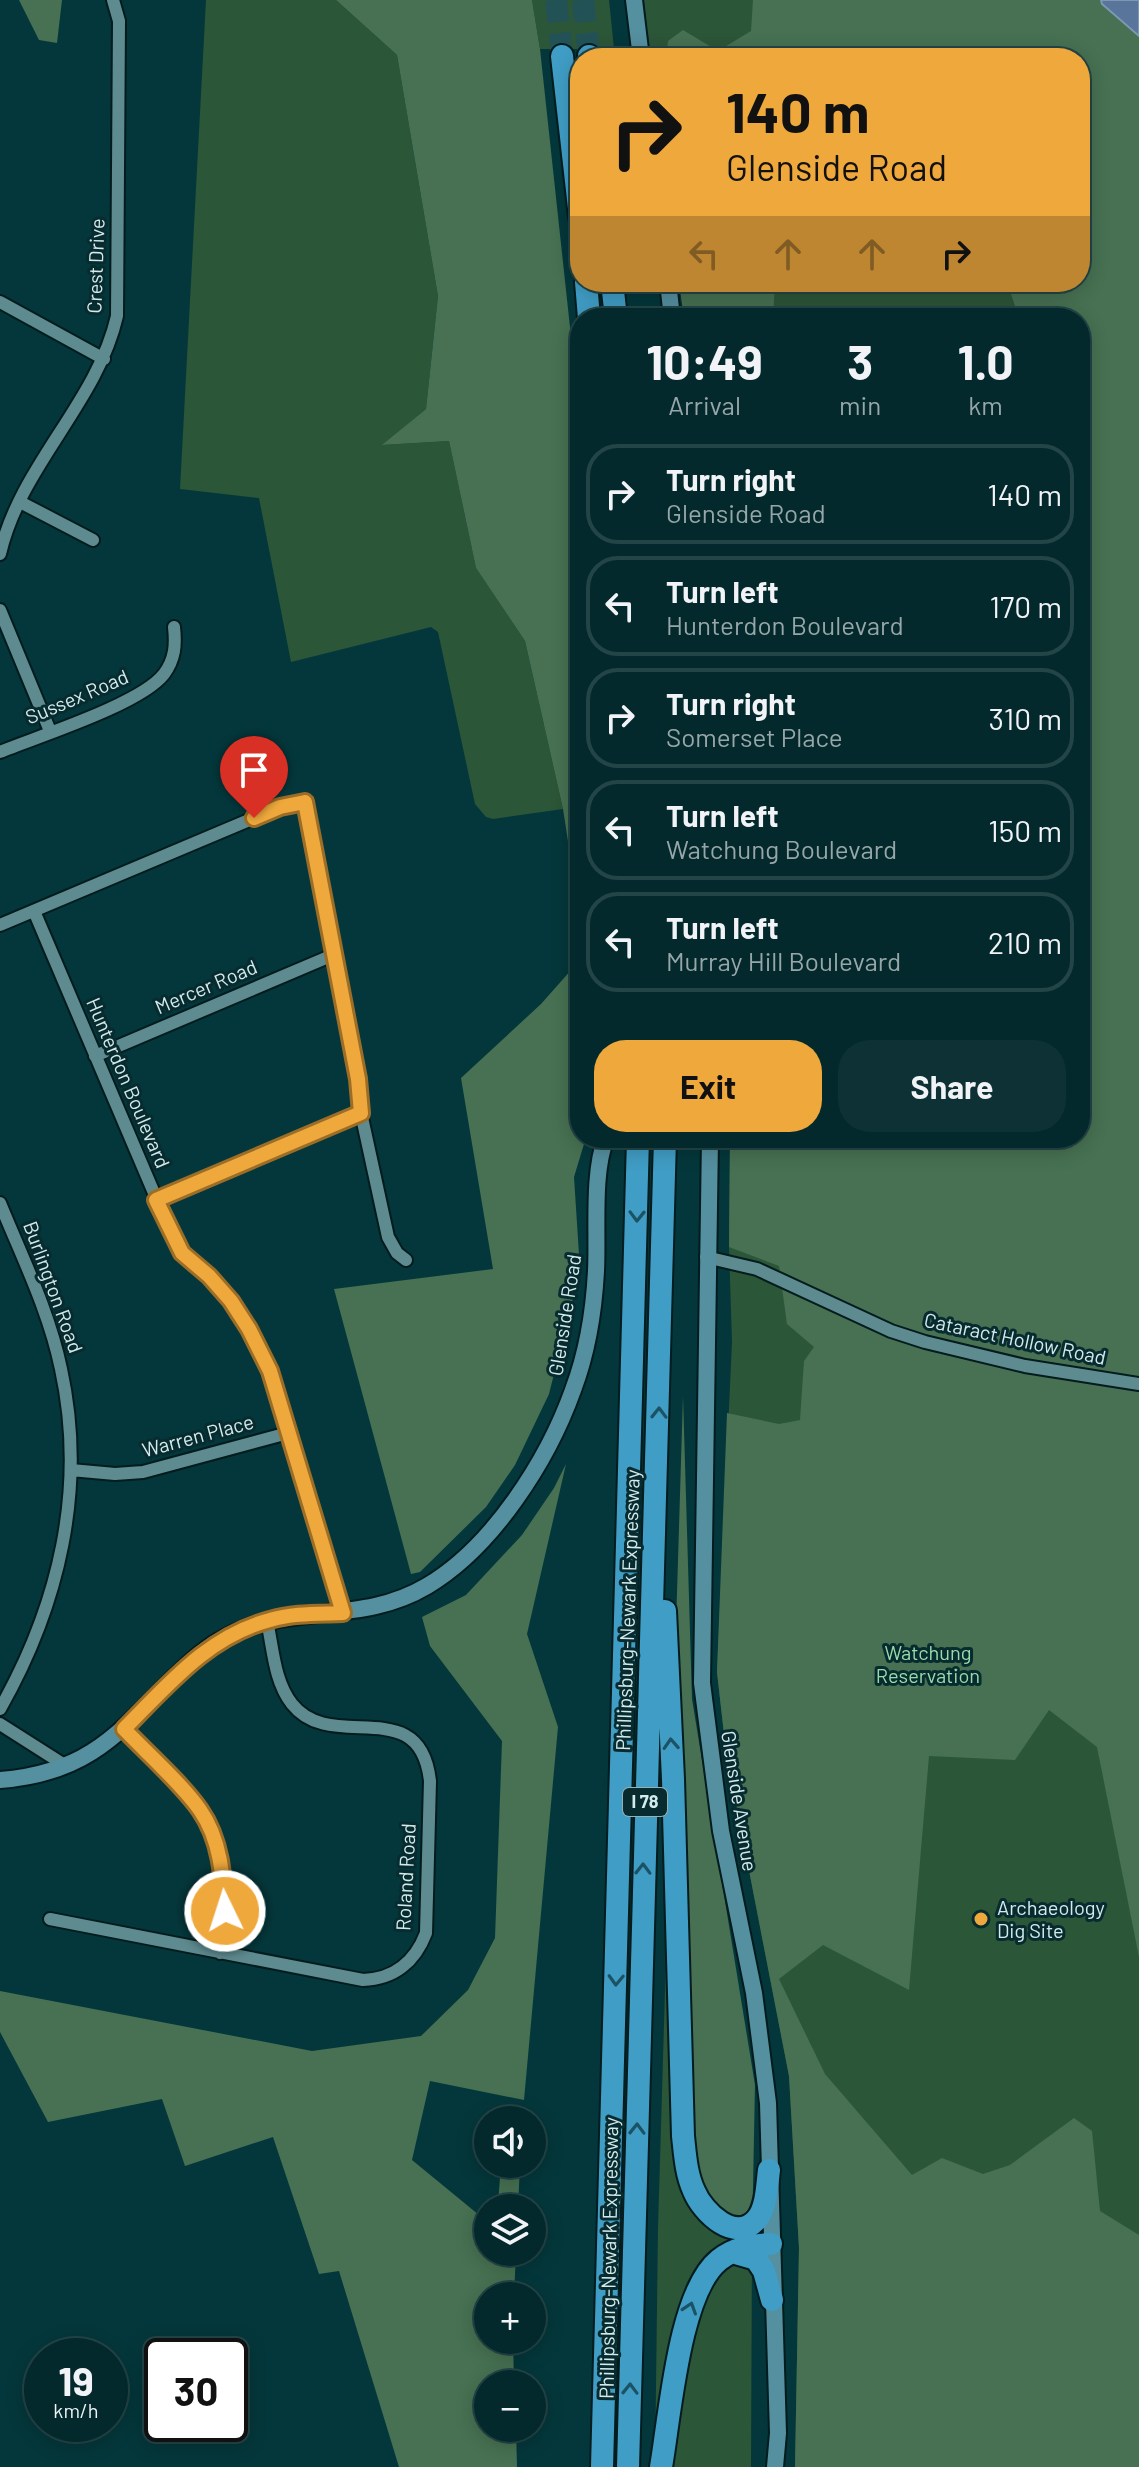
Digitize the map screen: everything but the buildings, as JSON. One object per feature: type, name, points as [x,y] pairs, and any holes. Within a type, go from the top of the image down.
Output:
[{"type":"highway","points":[[562,56],[570,128]]},
{"type":"highway","name":"Phillipsburg-Newark Expressway","points":[[602,2467],[638,1148]]},
{"type":"highway","name":"Phillipsburg-Newark Expressway","points":[[628,2467],[665,1148]]},
{"type":"highway","points":[[658,1458],[674,1795],[686,2166],[695,2194],[708,2213],[724,2225],[771,2238]]},
{"type":"highway","points":[[735,2228],[749,2225],[760,2214],[769,2170]]},
{"type":"highway","points":[[661,2467],[690,2305],[709,2270],[732,2252],[771,2238]]},
{"type":"highway","points":[[732,2252],[756,2259],[764,2271],[772,2300]]},
{"type":"main road","points":[[634,0],[640,48]]},
{"type":"main road","name":"Glenside Road","points":[[0,1780],[27,1778],[89,1755],[124,1729],[206,1649],[245,1628],[301,1615],[375,1608],[401,1599],[455,1567],[476,1547],[501,1517],[544,1453],[574,1388],[584,1351],[596,1273],[600,1163],[604,1148]]},
{"type":"main road","name":"Glenside Avenue","points":[[710,1148],[702,1683],[721,1831],[754,1993],[768,2103],[778,2433],[775,2467]]},
{"type":"street","name":"Crest Drive","points":[[0,554],[5,533],[20,502],[110,344],[117,302],[119,21],[113,0]]},
{"type":"street","points":[[0,302],[104,359]]},
{"type":"street","points":[[20,502],[93,540]]},
{"type":"street","points":[[0,610],[50,731]]},
{"type":"street","name":"Sussex Road","points":[[0,752],[127,702],[147,689],[162,677],[174,655],[174,627]]},
{"type":"street","points":[[0,925],[280,807],[305,802],[358,1079],[361,1113],[388,1237],[397,1253],[406,1260]]},
{"type":"street","name":"Hunterdon Boulevard","points":[[34,911],[156,1200],[182,1253],[209,1276],[231,1301],[270,1371],[343,1613]]},
{"type":"street","name":"Mercer Road","points":[[95,1056],[333,955]]},
{"type":"street","points":[[156,1200],[361,1113]]},
{"type":"street","name":"Burlington Road","points":[[0,1203],[46,1314],[61,1368],[69,1415],[71,1470],[69,1511],[49,1604],[20,1675],[0,1709]]},
{"type":"street","name":"Cataract Hollow Road","points":[[706,1257],[757,1269],[891,1331],[925,1342],[1025,1366],[1139,1384]]},
{"type":"street","name":"Warren Place","points":[[71,1470],[115,1474],[143,1472],[288,1433]]},
{"type":"street","name":"Roland Road","points":[[50,1919],[370,1980],[395,1972],[419,1949],[426,1933],[430,1781],[422,1753],[407,1736],[389,1727],[334,1727],[316,1721],[296,1708],[280,1682],[267,1621]]},
{"type":"street","points":[[0,1724],[66,1766]]},
{"type":"street","points":[[124,1729],[200,1811],[209,1829],[218,1851],[223,1877],[225,1911],[220,1953]]},
{"type":"green space","points":[[19,0],[62,0],[57,43],[39,40]]},
{"type":"green space","points":[[206,0],[336,0],[397,55],[438,296],[426,409],[383,445],[449,441],[476,568],[525,641],[563,809],[493,819],[486,817],[475,804],[438,632],[431,627],[291,662],[259,498],[180,489]]},
{"type":"green space","points":[[336,0],[532,0],[570,327],[570,854],[563,809],[525,641],[476,568],[449,441],[382,445],[426,409],[438,296],[397,55]]},
{"type":"green space","points":[[532,0],[609,0],[614,48],[540,49]]},
{"type":"green space","name":"Watchung Reservation","points":[[644,0],[1139,0],[1139,2467],[795,2467],[799,2248],[789,2076],[726,1752],[717,1672],[732,1342],[730,1148],[1090,1148],[1090,308],[683,308],[680,292],[1090,292],[1090,48],[649,48]]},
{"type":"green space","name":"Watchung Reservation","points":[[753,0],[1101,0],[1139,36],[1139,1957],[1097,1747],[1049,1710],[1015,1760],[929,1756],[909,1990],[823,1945],[779,1979],[825,2074],[912,2175],[942,2158],[983,2174],[1010,2165],[1074,2118],[1092,2131],[1100,2211],[1139,2235],[1139,2467],[795,2467],[799,2248],[789,2076],[726,1752],[717,1672],[727,1413],[779,1424],[800,1420],[804,1361],[814,1347],[787,1324],[779,1266],[729,1247],[730,1148],[1090,1148],[1090,308],[1016,308],[1010,292],[1090,292],[1090,48],[723,48],[751,31]]},
{"type":"green space","name":"Watchung Reservation","points":[[683,30],[713,48],[667,48],[668,41]]},
{"type":"green space","points":[[680,292],[774,292],[774,308],[683,308]]},
{"type":"green space","points":[[570,971],[570,1148],[583,1148],[574,1177],[580,1270],[549,1394],[515,1465],[486,1507],[420,1572],[411,1574],[334,1289],[493,1269],[461,1078],[541,1004]]},
{"type":"green space","points":[[683,1396],[692,1699],[755,2085],[752,2238],[696,2210],[670,1822]]},
{"type":"green space","points":[[566,1464],[527,1634],[558,1727],[524,2100],[430,2081],[412,2160],[474,2211],[474,2266],[515,2266],[515,2282],[474,2282],[474,2354],[513,2354],[514,2370],[474,2370],[474,2442],[516,2442],[517,2467],[399,2467],[339,2271],[319,2274],[273,2137],[185,2166],[162,2099],[48,2122],[0,2032],[0,1991],[312,2051],[421,2036],[468,1990],[495,1938],[502,1741],[430,1646],[422,1617],[466,1595],[522,1535],[554,1488]]},
{"type":"green space","points":[[670,1822],[752,2238],[751,2467],[655,2467],[658,2228]]},
{"type":"green space","points":[[500,2178],[519,2178],[519,2194],[499,2194]]},
{"type":"water","points":[[1101,0],[1139,0],[1139,36],[1102,4]]},
{"type":"tunnel","points":[[556,0],[562,56]]},
{"type":"tunnel","points":[[583,0],[588,48]]},
{"type":"place","name":"Archaeology Dig Site","points":[[981,1919]]},
{"type":"route","points":[[225,1911],[218,1851],[200,1811],[124,1729],[173,1679],[221,1639],[271,1619],[343,1613],[270,1371],[231,1301],[209,1276],[182,1253],[156,1200],[361,1113],[358,1079],[305,802],[280,807],[254,818]]}]
